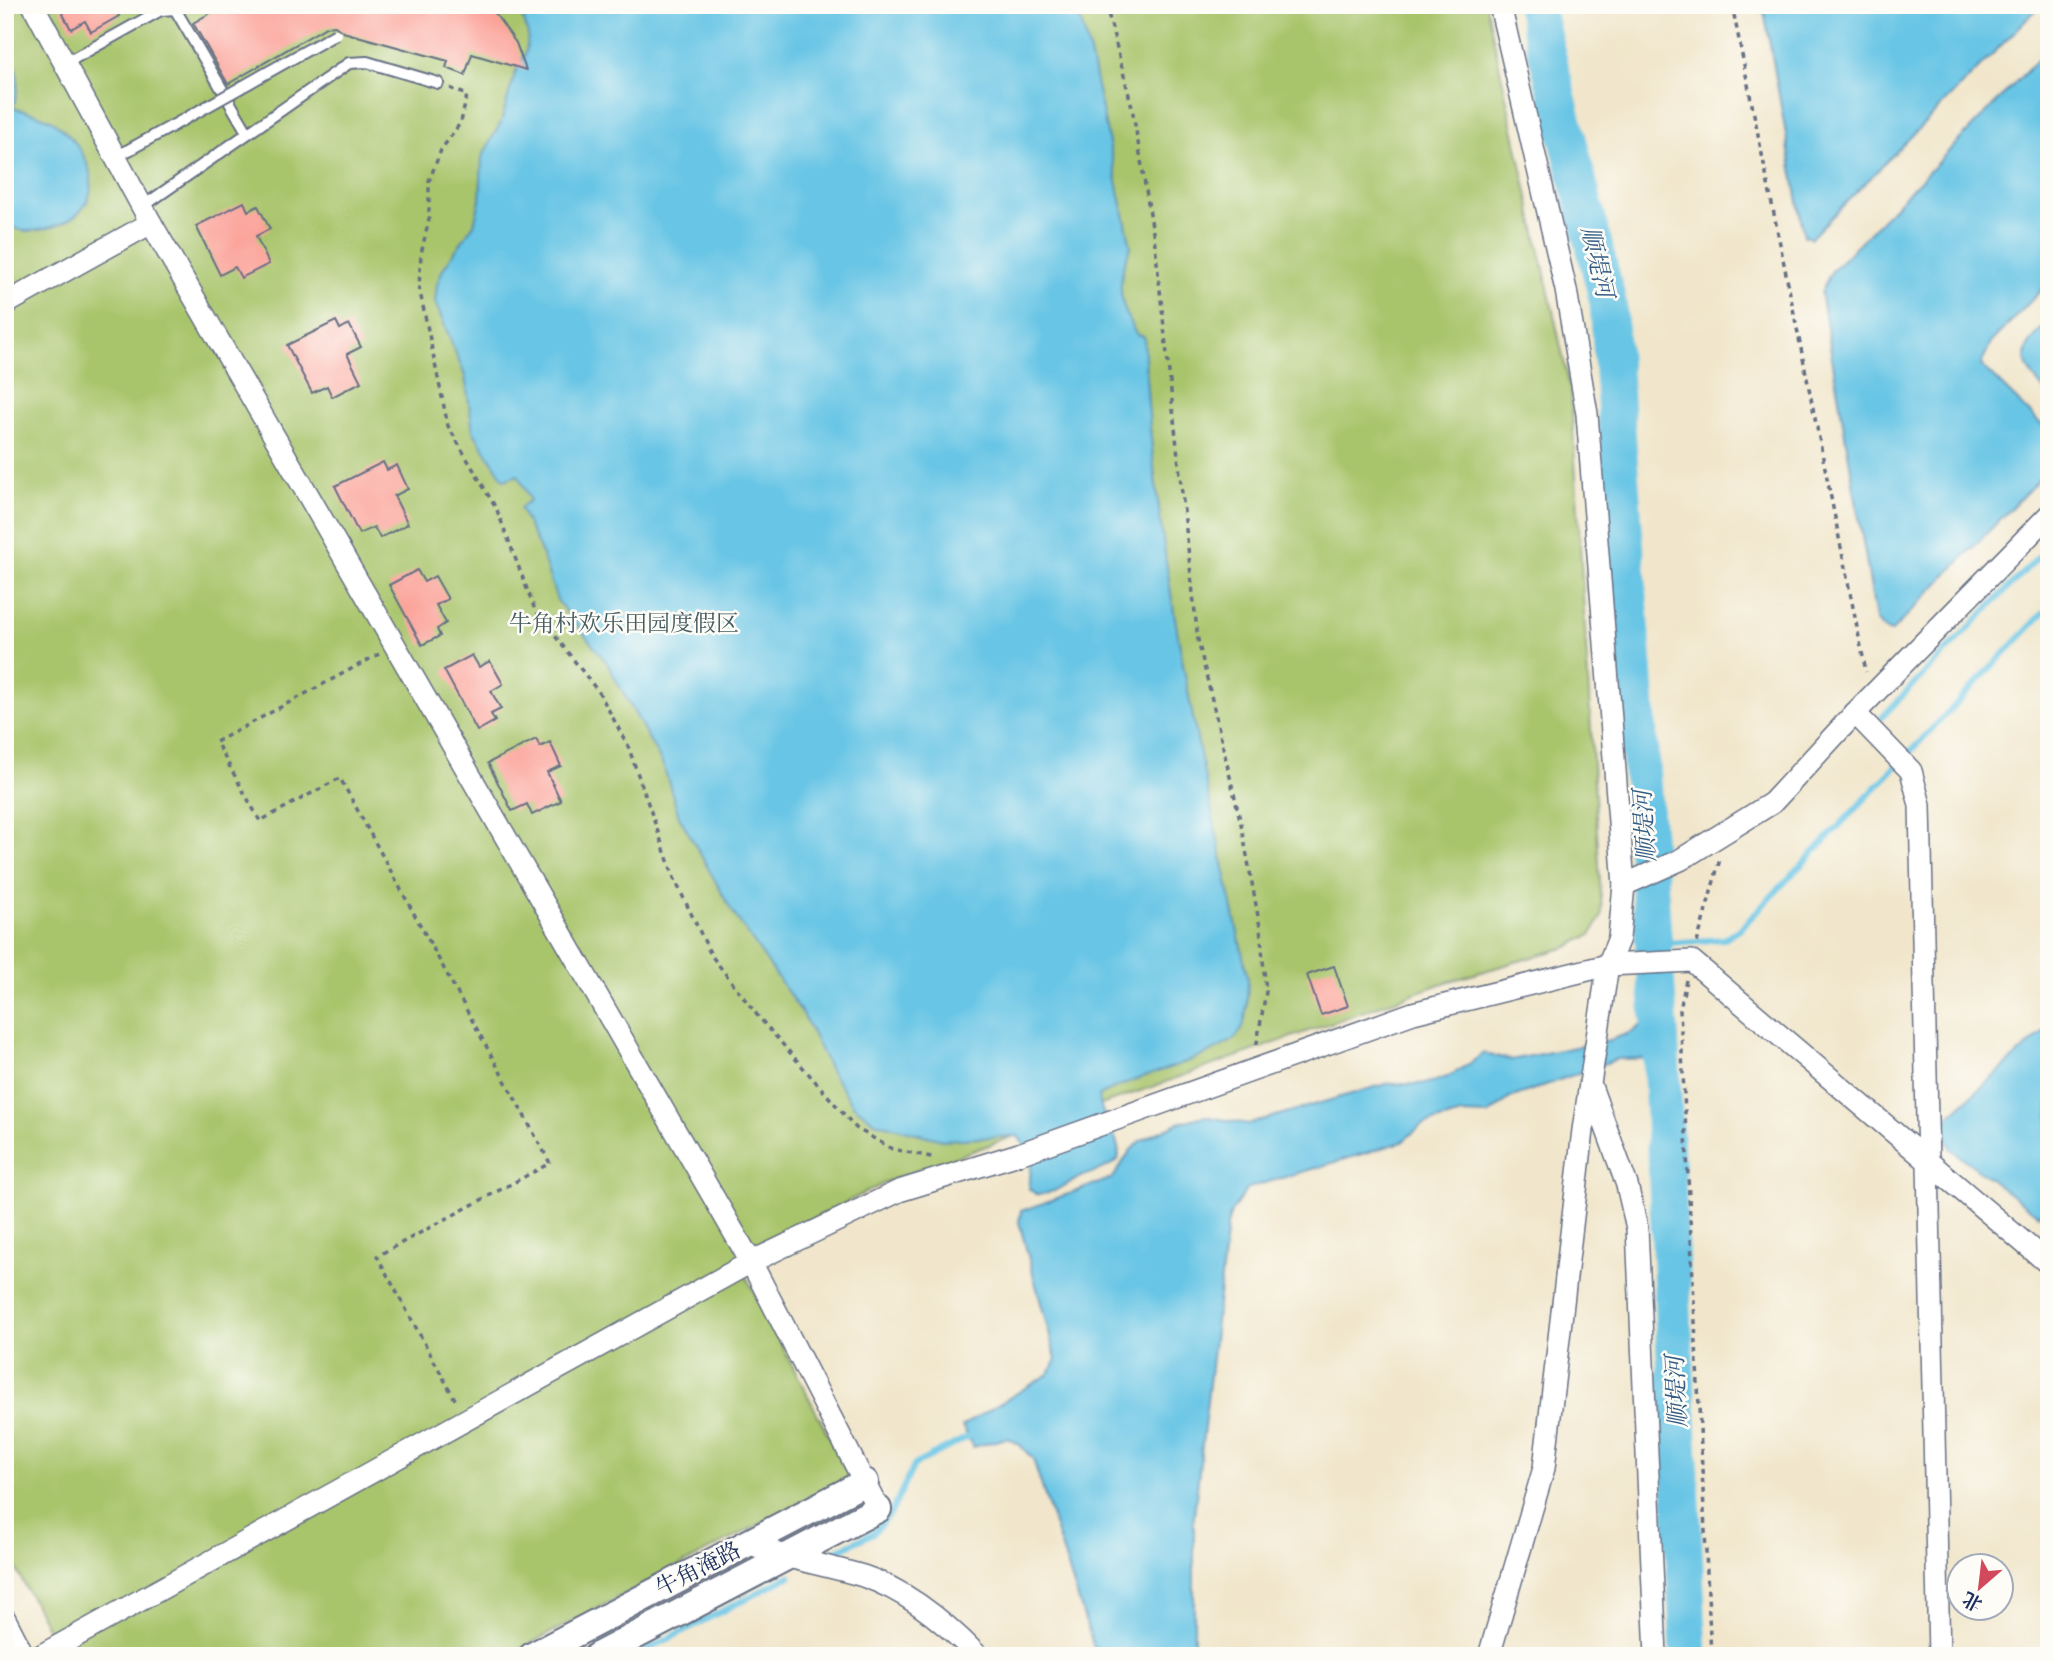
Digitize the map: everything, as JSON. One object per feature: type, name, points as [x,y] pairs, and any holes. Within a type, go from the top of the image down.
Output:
[{"type":"street","points":[[33,5],[114,158],[751,1262],[878,1509]]},
{"type":"street","points":[[1489,1656],[1544,1468],[1590,1084],[1618,964],[1625,884],[1587,414],[1563,277],[1500,5]]},
{"type":"street","points":[[5,304],[147,215]]},
{"type":"street","points":[[1625,884],[1680,860],[1772,803],[1855,713],[2049,515]]},
{"type":"street","points":[[1855,713],[1904,763],[1916,782],[1920,805],[1939,1656]]},
{"type":"street","points":[[40,1656],[751,1262],[899,1191],[1020,1154],[1413,1013],[1618,964],[1692,961],[2049,1264]]},
{"type":"street","points":[[1590,1084],[1627,1185],[1637,1228],[1656,1656]]},
{"type":"street","name":"牛角淹路","points":[[532,1656],[865,1482]]},
{"type":"street","name":"牛角淹路","points":[[597,1656],[878,1509]]},
{"type":"street","points":[[749,1543],[786,1559],[863,1576],[895,1590],[955,1633],[978,1656]]},
{"type":"street","points":[[5,1619],[24,1656]]},
{"type":"lane","points":[[64,64],[160,10],[175,9],[247,132]]},
{"type":"lane","points":[[114,158],[336,34]]},
{"type":"lane","points":[[147,215],[247,132],[349,63],[367,62],[438,83]]},
{"type":"path","points":[[1106,5],[1132,107],[1155,244],[1198,640],[1242,828],[1260,926],[1266,992],[1250,1071]]},
{"type":"path","points":[[1732,5],[1871,697]]},
{"type":"path","points":[[438,83],[467,95],[461,122],[441,150],[429,181],[429,219],[421,254],[419,287],[448,426],[497,510],[535,610],[600,694],[628,746],[674,878],[711,955],[757,1014],[856,1128],[892,1149],[942,1159]]},
{"type":"path","points":[[395,646],[216,742],[260,821],[340,778],[550,1163],[377,1256],[466,1420]]},
{"type":"path","points":[[1700,933],[1724,833]]},
{"type":"path","points":[[1692,961],[1680,1010],[1712,1656]]},
{"type":"green space","name":"牛角村欢乐田园度假区","points":[[5,5],[1486,5],[1571,393],[1602,915],[1592,934],[1567,947],[1440,984],[891,1180],[736,1257],[850,1477],[506,1656],[62,1656],[5,1548]]},
{"type":"water","points":[[510,5],[1076,5],[1090,53],[1131,247],[1123,269],[1121,292],[1131,324],[1137,335],[1144,336],[1149,417],[1169,579],[1197,739],[1248,979],[1245,1021],[1235,1038],[1201,1056],[1099,1096],[1119,1152],[1118,1160],[1109,1166],[1037,1195],[1029,1189],[1032,1157],[1018,1136],[942,1140],[875,1122],[853,1105],[830,1070],[804,1016],[732,911],[679,816],[663,765],[607,663],[557,600],[541,552],[520,508],[530,500],[518,475],[504,480],[473,431],[465,376],[435,302],[437,284],[443,269],[474,224],[480,200],[482,157],[501,122],[515,73],[526,52],[528,35],[524,20]]},
{"type":"water","points":[[1763,5],[2041,5],[1811,238],[1804,236]]},
{"type":"water","points":[[5,45],[17,75],[13,108],[54,122],[82,153],[89,169],[91,185],[88,200],[78,213],[63,223],[40,230],[13,228],[5,222]]},
{"type":"water","points":[[2049,48],[2049,282],[1991,342],[1981,365],[2049,432],[2049,469],[1891,632],[1882,628],[1876,619],[1821,292],[1831,272]]},
{"type":"water","points":[[2049,321],[2049,396],[2032,374],[2025,358],[2030,342]]},
{"type":"water","points":[[1659,1012],[1661,1058],[1617,1059],[1510,1098],[1488,1115],[1462,1114],[1422,1125],[1402,1142],[1248,1188],[1231,1212],[1227,1226],[1194,1515],[1194,1646],[1171,1654],[1158,1655],[1118,1653],[1094,1648],[1033,1459],[1019,1444],[1007,1438],[973,1447],[962,1426],[1049,1374],[1056,1359],[1019,1222],[1021,1211],[1113,1178],[1130,1151],[1140,1141],[1178,1123],[1204,1116],[1248,1124],[1389,1083],[1429,1083],[1451,1075],[1484,1053],[1511,1060],[1610,1040],[1632,1032]]},
{"type":"water","points":[[2049,1027],[2049,1204],[2038,1215],[1951,1149],[1941,1123]]},
{"type":"building","points":[[58,5],[114,5],[119,16],[91,32],[85,21],[71,29]]},
{"type":"building","points":[[224,5],[489,5],[516,43],[526,70],[472,54],[465,75],[446,68],[448,61],[343,32],[335,26],[326,27],[228,84],[193,23]]},
{"type":"building","points":[[244,202],[248,211],[258,206],[270,229],[256,236],[269,264],[241,278],[235,267],[220,275],[196,226]]},
{"type":"building","points":[[336,321],[340,329],[349,324],[361,347],[347,354],[361,382],[332,397],[327,386],[312,393],[287,345]]},
{"type":"building","points":[[383,462],[387,470],[397,465],[408,489],[394,496],[408,524],[380,538],[374,527],[359,534],[335,486]]},
{"type":"building","points":[[417,570],[424,582],[435,576],[448,599],[436,605],[446,623],[437,629],[440,636],[422,645],[389,585]]},
{"type":"building","points":[[472,655],[479,667],[490,661],[503,684],[491,691],[501,709],[491,714],[495,721],[477,731],[444,670]]},
{"type":"building","points":[[536,739],[540,747],[550,742],[561,766],[547,772],[561,801],[532,815],[527,804],[512,811],[488,763]]},
{"type":"building","points":[[1334,966],[1348,1006],[1321,1015],[1307,975]]},
{"type":"waterway","name":"顺堤河","points":[[1535,5],[1608,302],[1660,1033],[1689,1656]]},
{"type":"waterway","points":[[1882,717],[2049,546]]},
{"type":"waterway","points":[[1654,944],[1724,939],[1741,928],[2049,607]]},
{"type":"waterway","points":[[833,1553],[873,1533],[892,1511],[914,1465],[968,1437]]},
{"type":"waterway","points":[[635,1656],[790,1576]]}]
